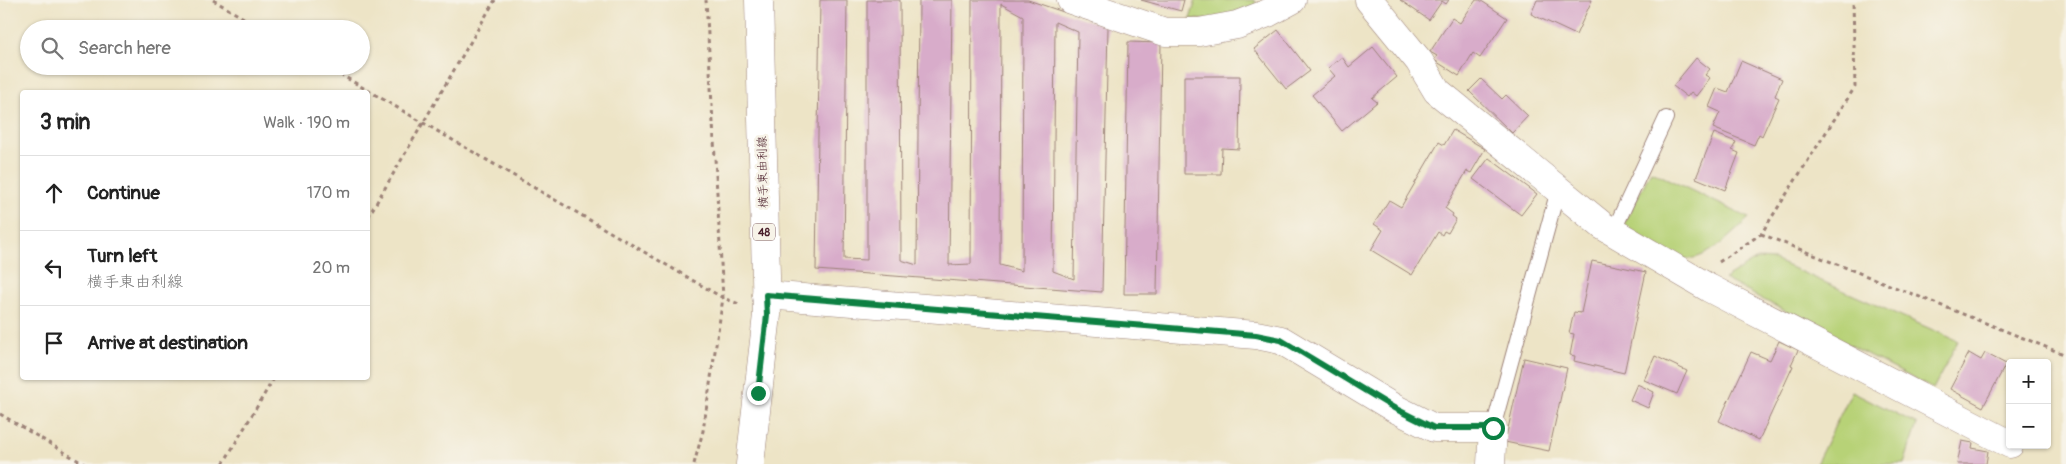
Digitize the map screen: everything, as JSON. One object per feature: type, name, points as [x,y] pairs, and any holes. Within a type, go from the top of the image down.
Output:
[{"type":"street","name":"横手東由利線","points":[[750,464],[766,305],[759,0]]},
{"type":"street","points":[[1071,0],[1165,32],[1199,32],[1237,25],[1268,13],[1292,0]]},
{"type":"street","points":[[1369,0],[1419,61],[1437,91],[1558,190],[1613,232],[1694,279],[2006,442]]},
{"type":"street","points":[[766,305],[1256,335],[1281,340],[1394,408],[1434,428],[1493,428],[1491,464]]},
{"type":"street","points":[[2017,464],[2018,449]]},
{"type":"lane","points":[[1613,232],[1666,118]]},
{"type":"lane","points":[[1493,428],[1558,190]]},
{"type":"path","points":[[213,0],[247,20]]},
{"type":"path","points":[[370,214],[495,0]]},
{"type":"path","points":[[694,464],[703,431],[723,298],[706,0]]},
{"type":"path","points":[[1694,279],[1761,234],[1854,87],[1853,0]]},
{"type":"path","points":[[341,75],[367,90]]},
{"type":"path","points":[[370,92],[723,298],[766,305]]},
{"type":"path","points":[[1761,234],[2066,355]]},
{"type":"path","points":[[223,464],[273,380]]},
{"type":"path","points":[[0,414],[84,464]]},
{"type":"green space","points":[[1196,0],[1254,0],[1257,5],[1209,20],[1190,19]]},
{"type":"green space","points":[[1651,171],[1749,218],[1718,246],[1700,256],[1690,259],[1668,253],[1623,226]]},
{"type":"green space","points":[[1757,259],[1774,260],[1958,341],[1933,389],[1724,279]]},
{"type":"green space","points":[[1852,391],[1917,424],[1904,464],[1816,464]]},
{"type":"building","points":[[820,0],[847,0],[844,259],[867,260],[867,0],[900,0],[901,260],[917,265],[919,0],[952,0],[949,265],[971,264],[972,0],[1028,0],[1108,27],[1102,292],[816,270]],"holes":[[[1001,4],[1023,16],[1022,271],[1000,265]],[[1055,22],[1078,32],[1074,279],[1053,271]]]},
{"type":"building","points":[[1141,0],[1184,0],[1181,11]]},
{"type":"building","points":[[1400,0],[1449,0],[1446,4],[1442,1],[1429,20]]},
{"type":"building","points":[[1476,0],[1480,0],[1507,18],[1480,58],[1473,53],[1459,76],[1434,60],[1437,56],[1430,52],[1452,18],[1460,23]]},
{"type":"building","points":[[1537,0],[1592,0],[1576,35],[1531,14]]},
{"type":"building","points":[[1278,30],[1310,71],[1286,89],[1254,49]]},
{"type":"building","points":[[1128,42],[1161,43],[1157,294],[1124,294]]},
{"type":"building","points":[[1373,47],[1397,77],[1372,98],[1377,102],[1342,131],[1312,95],[1335,76],[1328,68],[1342,57],[1349,67]]},
{"type":"building","points":[[1696,58],[1710,69],[1705,75],[1710,78],[1696,96],[1691,92],[1687,97],[1673,86]]},
{"type":"building","points":[[1741,61],[1782,79],[1775,96],[1779,98],[1762,136],[1759,134],[1754,145],[1713,128],[1720,112],[1709,107],[1717,88],[1728,92]]},
{"type":"building","points":[[1184,76],[1240,76],[1239,149],[1222,148],[1221,174],[1184,174]]},
{"type":"building","points":[[1481,79],[1502,99],[1506,95],[1528,116],[1512,133],[1469,91]]},
{"type":"building","points":[[1453,130],[1485,149],[1471,173],[1467,171],[1445,208],[1456,219],[1448,233],[1444,231],[1442,235],[1438,232],[1412,275],[1371,250],[1383,230],[1374,224],[1389,200],[1401,207],[1439,142],[1444,145]]},
{"type":"building","points":[[1714,133],[1736,142],[1732,150],[1739,153],[1725,190],[1696,178]]},
{"type":"building","points":[[1489,158],[1537,194],[1521,215],[1473,179]]},
{"type":"building","points":[[1592,261],[1646,272],[1624,373],[1574,361],[1575,356],[1570,355],[1574,334],[1569,333],[1574,312],[1581,313]]},
{"type":"building","points":[[1779,341],[1798,350],[1791,365],[1793,366],[1759,440],[1719,421],[1751,352],[1770,360]]},
{"type":"building","points":[[1969,353],[1981,360],[1985,353],[2006,364],[1983,407],[1950,389]]},
{"type":"building","points":[[1655,356],[1687,371],[1677,394],[1644,380]]},
{"type":"building","points":[[1524,358],[1567,368],[1549,451],[1505,442]]},
{"type":"building","points":[[1637,384],[1654,392],[1648,408],[1630,400]]},
{"type":"building","points":[[1962,441],[1973,443],[1972,448],[1988,451],[1986,464],[1957,464]]},
{"type":"route","points":[[758,393],[767,315],[766,295],[1256,335],[1281,340],[1394,408],[1434,428],[1493,428]]}]
